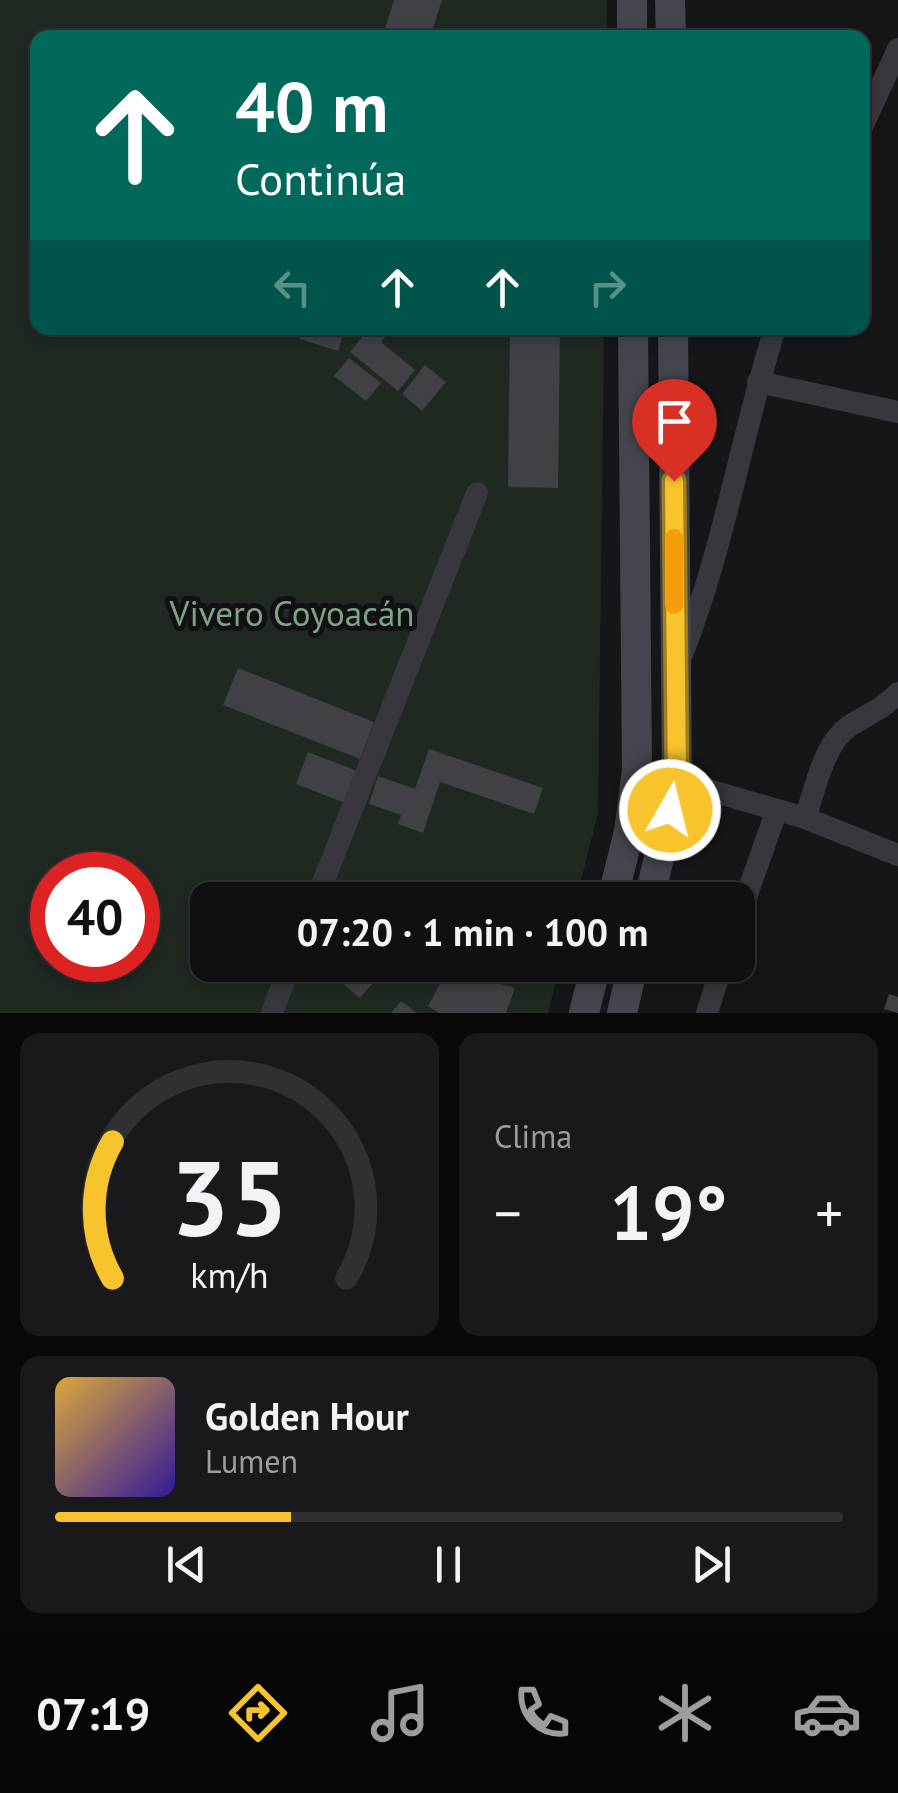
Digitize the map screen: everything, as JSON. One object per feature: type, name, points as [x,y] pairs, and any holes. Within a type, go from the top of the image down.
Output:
[{"type":"street","points":[[632,0],[632,30]]},
{"type":"street","points":[[670,0],[671,30]]},
{"type":"street","points":[[870,113],[892,74],[898,49]]},
{"type":"street","points":[[616,882],[638,770],[633,335]]},
{"type":"street","points":[[653,882],[677,781],[672,335]]},
{"type":"street","points":[[675,672],[700,610],[774,335]]},
{"type":"street","points":[[758,382],[898,412]]},
{"type":"street","points":[[323,882],[477,493]]},
{"type":"street","points":[[636,683],[675,672]]},
{"type":"street","points":[[805,818],[832,744],[849,726],[879,713],[898,693]]},
{"type":"street","points":[[677,781],[805,818],[898,856]]},
{"type":"street","points":[[751,882],[776,812]]},
{"type":"street","points":[[272,1013],[284,982]]},
{"type":"street","points":[[584,1013],[592,982]]},
{"type":"street","points":[[622,1013],[629,982]]},
{"type":"street","points":[[707,1013],[717,982]]},
{"type":"green space","name":"Vivero Coyoacán","points":[[0,0],[607,0],[607,30],[30,30],[30,335],[604,335],[598,813],[581,882],[190,882],[190,982],[556,982],[548,1013],[0,1013]]},
{"type":"building","points":[[394,0],[442,0],[433,30],[385,30]]},
{"type":"building","points":[[301,335],[343,335],[338,351],[300,339]]},
{"type":"building","points":[[363,335],[387,335],[381,342],[415,370],[398,391],[350,352]]},
{"type":"building","points":[[510,335],[560,335],[558,488],[508,487]]},
{"type":"building","points":[[349,358],[381,383],[366,401],[334,376]]},
{"type":"building","points":[[425,365],[446,382],[422,411],[402,394]]},
{"type":"building","points":[[238,668],[374,722],[360,759],[223,705]]},
{"type":"building","points":[[429,749],[543,788],[534,814],[440,782],[423,833],[398,824],[401,815],[369,804],[378,776],[415,789]]},
{"type":"building","points":[[308,752],[357,771],[345,803],[296,784]]},
{"type":"building","points":[[341,982],[374,982],[360,998]]},
{"type":"building","points":[[441,982],[494,982],[515,988],[506,1013],[439,1013],[428,1006]]},
{"type":"building","points":[[889,994],[898,997],[898,1013],[884,1009]]},
{"type":"building","points":[[401,1001],[417,1013],[391,1013]]},
{"type":"slow traffic","points":[[674,538],[674,605]]},
{"type":"route","points":[[670,810],[677,781],[674,481]]}]
